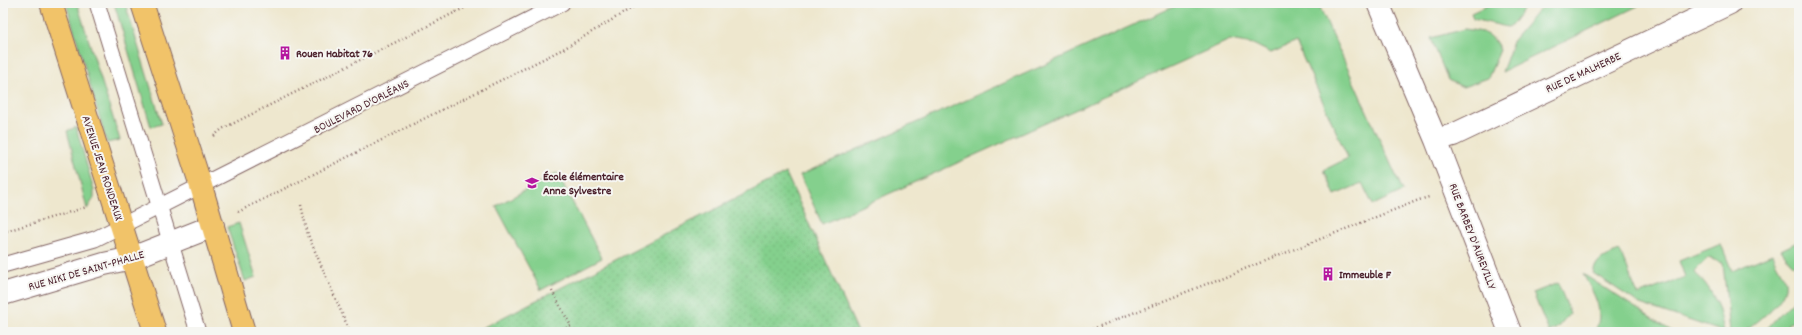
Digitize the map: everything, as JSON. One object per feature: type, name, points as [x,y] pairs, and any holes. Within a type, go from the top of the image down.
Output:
[{"type":"main road","name":"AVENUE JEAN RONDEAUX","points":[[51,3],[155,332]]},
{"type":"main road","points":[[142,3],[201,186],[244,332]]},
{"type":"street","name":"RUE BARBEY D'AUREVILLY","points":[[1378,3],[1436,140],[1510,332]]},
{"type":"street","name":"RUE DE MALHERBE","points":[[1436,140],[1452,135],[1730,3]]},
{"type":"street","name":"RUE NIKI DE SAINT-PHALLE","points":[[3,294],[104,264],[132,258],[213,226]]},
{"type":"lane","points":[[97,3],[198,332]]},
{"type":"lane","name":"BOULEVARD D'ORLÉANS","points":[[159,208],[562,3]]},
{"type":"lane","points":[[3,265],[95,239],[159,208]]},
{"type":"path","points":[[211,139],[222,129],[474,3]]},
{"type":"path","points":[[235,214],[246,207],[385,140],[565,48],[640,3]]},
{"type":"path","points":[[1085,332],[1419,200]]},
{"type":"path","points":[[3,232],[93,204]]},
{"type":"path","points":[[301,205],[308,235],[350,332]]},
{"type":"path","points":[[552,291],[571,326],[558,332]]},
{"type":"green space","points":[[66,3],[77,3],[120,140],[107,143]]},
{"type":"green space","points":[[114,3],[125,3],[162,124],[151,127]]},
{"type":"green space","points":[[1182,3],[1318,3],[1403,191],[1373,205],[1362,183],[1335,195],[1324,170],[1348,158],[1296,42],[1271,53],[1253,44],[1230,40],[822,224],[800,175]]},
{"type":"green space","points":[[1493,3],[1528,3],[1511,26],[1507,27],[1473,19],[1471,13]]},
{"type":"green space","points":[[1545,3],[1644,3],[1502,72],[1514,39]]},
{"type":"green space","points":[[1465,29],[1487,34],[1494,40],[1500,50],[1488,78],[1463,87],[1448,80],[1431,38]]},
{"type":"green space","points":[[76,127],[94,190],[94,198],[87,209],[67,131]]},
{"type":"green space","points":[[557,173],[602,258],[541,290],[496,206]]},
{"type":"green space","points":[[786,173],[858,332],[474,332]]},
{"type":"green space","points":[[239,223],[256,277],[245,281],[227,227]]},
{"type":"green space","points":[[1799,241],[1799,270],[1790,262],[1781,250]]},
{"type":"green space","points":[[1721,244],[1732,271],[1772,254],[1785,282],[1785,289],[1777,303],[1745,332],[1730,332],[1723,263],[1708,258],[1696,270],[1695,273],[1707,285],[1715,300],[1724,332],[1640,304],[1593,273],[1597,264],[1603,258],[1620,251],[1638,295],[1685,277],[1679,261]]},
{"type":"green space","points":[[1583,274],[1673,332],[1595,332],[1599,316],[1597,302]]},
{"type":"green space","points":[[1558,283],[1570,313],[1557,328],[1549,332],[1533,293]]},
{"type":"green space","points":[[1799,295],[1799,319],[1787,324],[1791,332],[1764,332],[1779,315]]},
{"type":"place","name":"Rouen Habitat 76","points":[[285,53]]},
{"type":"place","name":"École élémentaire Anne Sylvestre","points":[[532,183]]},
{"type":"place","name":"Immeuble F","points":[[1328,274]]}]
